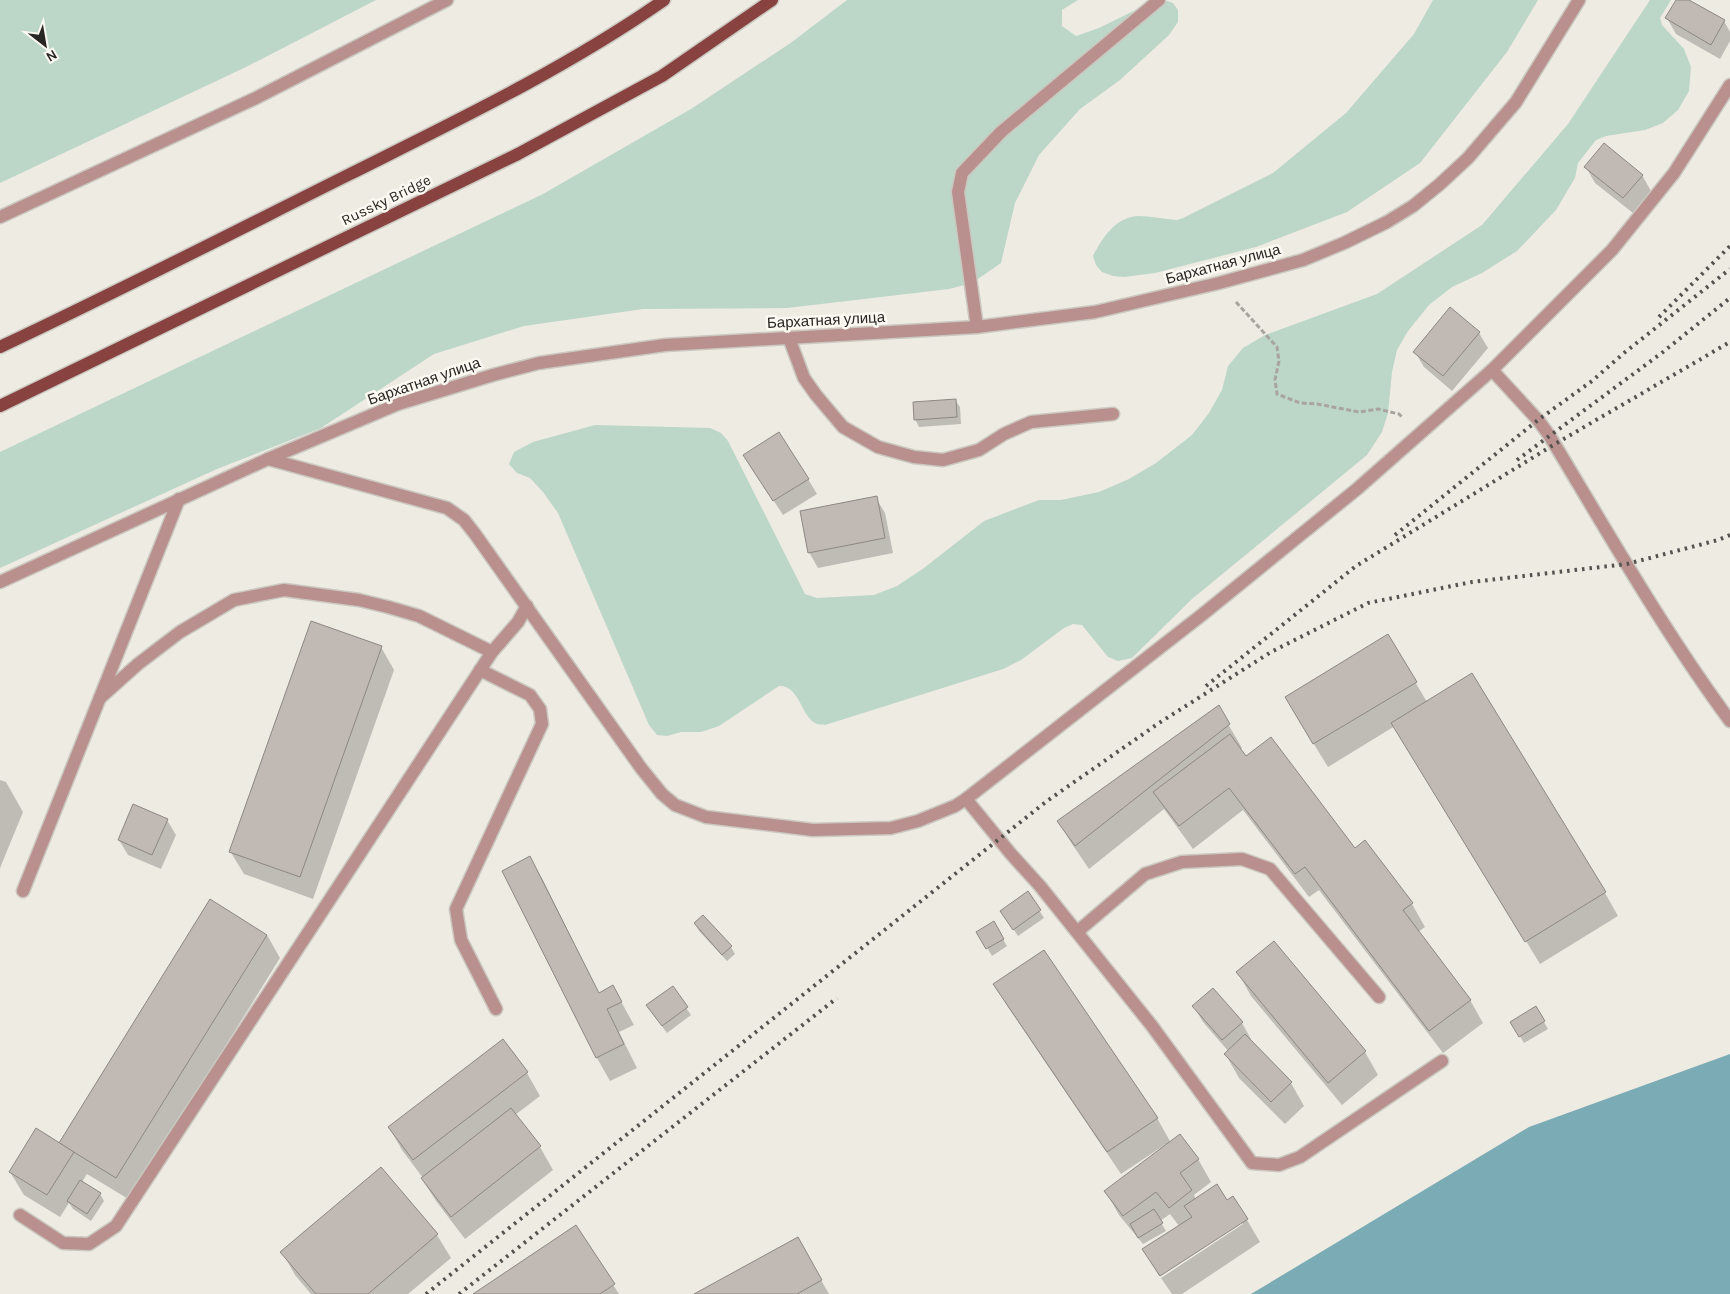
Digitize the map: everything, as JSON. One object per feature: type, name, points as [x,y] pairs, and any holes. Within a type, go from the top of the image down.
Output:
[{"type":"main road","points":[[0,347],[487,106],[623,28],[664,0]]},
{"type":"main road","name":"Russky Bridge","points":[[0,406],[518,154],[662,76],[772,0]]},
{"type":"street","points":[[0,217],[256,98],[447,0]]},
{"type":"street","points":[[977,327],[958,192],[962,174],[1001,132],[1159,0]]},
{"type":"street","name":"Бархатная улица","points":[[0,582],[268,458],[398,404],[539,363],[665,345],[977,327],[1095,312],[1219,283],[1303,260],[1364,234],[1413,206],[1468,158],[1516,102],[1580,0]]},
{"type":"street","points":[[268,458],[446,508],[464,520],[641,768],[662,794],[675,804],[706,818],[823,830],[891,828],[918,821],[955,806],[966,799],[1211,607],[1357,489],[1420,434],[1492,370],[1612,250],[1674,173],[1730,85]]},
{"type":"street","points":[[789,338],[804,378],[843,426],[878,447],[914,457],[943,460],[979,450],[1004,434],[1031,422],[1113,414]]},
{"type":"street","points":[[1492,370],[1538,420],[1549,435],[1627,564],[1705,687],[1730,721]]},
{"type":"street","points":[[24,891],[179,499]]},
{"type":"street","points":[[100,698],[138,664],[180,632],[234,600],[284,590],[359,600],[419,616],[492,652]]},
{"type":"street","points":[[20,1215],[63,1243],[89,1244],[116,1226],[480,670],[492,652],[518,622],[527,606]]},
{"type":"street","points":[[480,670],[530,695],[540,709],[542,724],[456,909],[461,940],[496,1009]]},
{"type":"street","points":[[966,799],[1040,886],[1152,1026],[1252,1163],[1279,1165],[1300,1157],[1442,1061]]},
{"type":"street","points":[[1077,932],[1145,874],[1182,862],[1242,859],[1270,869],[1379,997]]},
{"type":"path","points":[[1219,283],[1277,347],[1279,361],[1275,380],[1277,394],[1300,403],[1317,404],[1359,412],[1378,409],[1399,414],[1420,434]]},
{"type":"green space","points":[[0,0],[376,0],[246,67],[0,183]]},
{"type":"green space","points":[[847,0],[1078,0],[1062,10],[1062,26],[1076,36],[1099,28],[1156,0],[1164,0],[1173,3],[1178,10],[1178,22],[1169,35],[1120,80],[1080,109],[1039,155],[1015,203],[1001,263],[972,283],[949,289],[787,308],[643,309],[524,326],[434,354],[321,428],[217,469],[0,568],[0,452],[543,194],[691,109],[792,42]]},
{"type":"green space","points":[[1433,0],[1538,0],[1507,52],[1420,163],[1347,212],[1256,247],[1155,273],[1124,277],[1102,272],[1096,265],[1093,256],[1101,242],[1116,224],[1123,220],[1130,217],[1148,216],[1177,220],[1273,173],[1346,113],[1414,34]]},
{"type":"green space","points":[[1650,0],[1671,0],[1660,18],[1662,25],[1684,49],[1691,67],[1689,91],[1678,110],[1663,123],[1645,130],[1606,136],[1596,140],[1578,163],[1575,178],[1556,210],[1517,251],[1482,273],[1452,287],[1429,305],[1408,331],[1397,350],[1392,372],[1388,413],[1382,432],[1367,455],[1192,599],[1132,658],[1118,661],[1108,657],[1082,625],[1073,624],[1064,628],[1021,660],[1003,669],[825,725],[812,721],[792,691],[786,687],[779,686],[719,726],[701,732],[681,732],[667,736],[657,735],[649,725],[558,513],[530,478],[517,473],[509,464],[514,452],[533,442],[595,425],[710,428],[721,433],[728,441],[805,594],[817,598],[874,595],[897,586],[924,568],[984,521],[1039,500],[1061,500],[1099,492],[1129,479],[1156,463],[1192,435],[1209,413],[1222,390],[1228,366],[1243,348],[1265,335],[1377,294],[1482,225],[1568,124]]},
{"type":"water","points":[[1730,1054],[1730,1294],[1251,1294],[1529,1127]]},
{"type":"building","points":[[1676,0],[1689,0],[1725,20],[1711,45],[1665,18]]},
{"type":"building","points":[[1604,143],[1643,175],[1623,198],[1584,167]]},
{"type":"building","points":[[1450,307],[1480,332],[1443,376],[1413,352]]},
{"type":"building","points":[[956,399],[957,417],[914,420],[913,402]]},
{"type":"building","points":[[779,432],[809,479],[773,501],[743,455]]},
{"type":"building","points":[[877,496],[885,538],[808,553],[800,511]]},
{"type":"building","points":[[311,621],[382,646],[300,877],[229,852]]},
{"type":"building","points":[[1388,634],[1417,682],[1313,744],[1285,697]]},
{"type":"building","points":[[1472,673],[1606,892],[1525,942],[1391,723]]},
{"type":"building","points":[[1219,705],[1230,724],[1075,846],[1057,821]]},
{"type":"building","points":[[1230,734],[1246,756],[1271,737],[1355,848],[1365,840],[1413,903],[1403,910],[1471,1000],[1429,1031],[1305,867],[1295,874],[1229,788],[1179,826],[1153,792]]},
{"type":"building","points":[[133,804],[168,819],[152,855],[118,840]]},
{"type":"building","points":[[530,856],[599,993],[613,985],[622,1002],[607,1009],[624,1044],[596,1058],[502,871]]},
{"type":"building","points":[[1028,891],[1041,910],[1013,930],[1000,911]]},
{"type":"building","points":[[210,899],[267,935],[116,1178],[59,1143]]},
{"type":"building","points":[[703,915],[732,946],[722,955],[694,923]]},
{"type":"building","points":[[994,921],[1004,939],[986,949],[976,932]]},
{"type":"building","points":[[1274,941],[1366,1051],[1328,1083],[1236,972]]},
{"type":"building","points":[[1044,950],[1158,1118],[1107,1152],[993,984]]},
{"type":"building","points":[[673,986],[688,1007],[662,1026],[646,1005]]},
{"type":"building","points":[[1213,988],[1243,1022],[1222,1040],[1192,1006]]},
{"type":"building","points":[[1536,1006],[1545,1021],[1519,1037],[1510,1022]]},
{"type":"building","points":[[1245,1034],[1292,1082],[1271,1102],[1224,1054]]},
{"type":"building","points":[[503,1039],[528,1072],[413,1160],[388,1127]]},
{"type":"building","points":[[511,1108],[541,1146],[451,1217],[421,1178]]},
{"type":"building","points":[[36,1128],[74,1152],[47,1195],[9,1172]]},
{"type":"building","points":[[1180,1134],[1199,1159],[1180,1173],[1192,1190],[1169,1208],[1156,1192],[1123,1216],[1104,1191]]},
{"type":"building","points":[[381,1167],[438,1234],[368,1294],[316,1294],[280,1252]]},
{"type":"building","points":[[80,1180],[101,1193],[87,1214],[67,1201]]},
{"type":"building","points":[[1217,1184],[1227,1200],[1233,1196],[1248,1219],[1160,1276],[1142,1249],[1192,1217],[1184,1206]]},
{"type":"building","points":[[1154,1209],[1163,1223],[1138,1238],[1130,1224]]},
{"type":"building","points":[[576,1225],[615,1284],[600,1294],[473,1294]]},
{"type":"building","points":[[798,1237],[822,1280],[797,1294],[694,1294]]},
{"type":"railway","points":[[1659,317],[1730,246]]},
{"type":"railway","points":[[1395,535],[1538,420],[1592,381],[1624,353],[1730,269]]},
{"type":"railway","points":[[1517,460],[1663,352],[1730,298]]},
{"type":"railway","points":[[1206,686],[1356,566],[1555,444],[1730,342]]},
{"type":"railway","points":[[426,1294],[1047,801],[1159,723],[1271,652],[1368,603],[1472,582],[1627,564],[1718,540],[1730,535]]},
{"type":"railway","points":[[459,1294],[837,998]]}]
